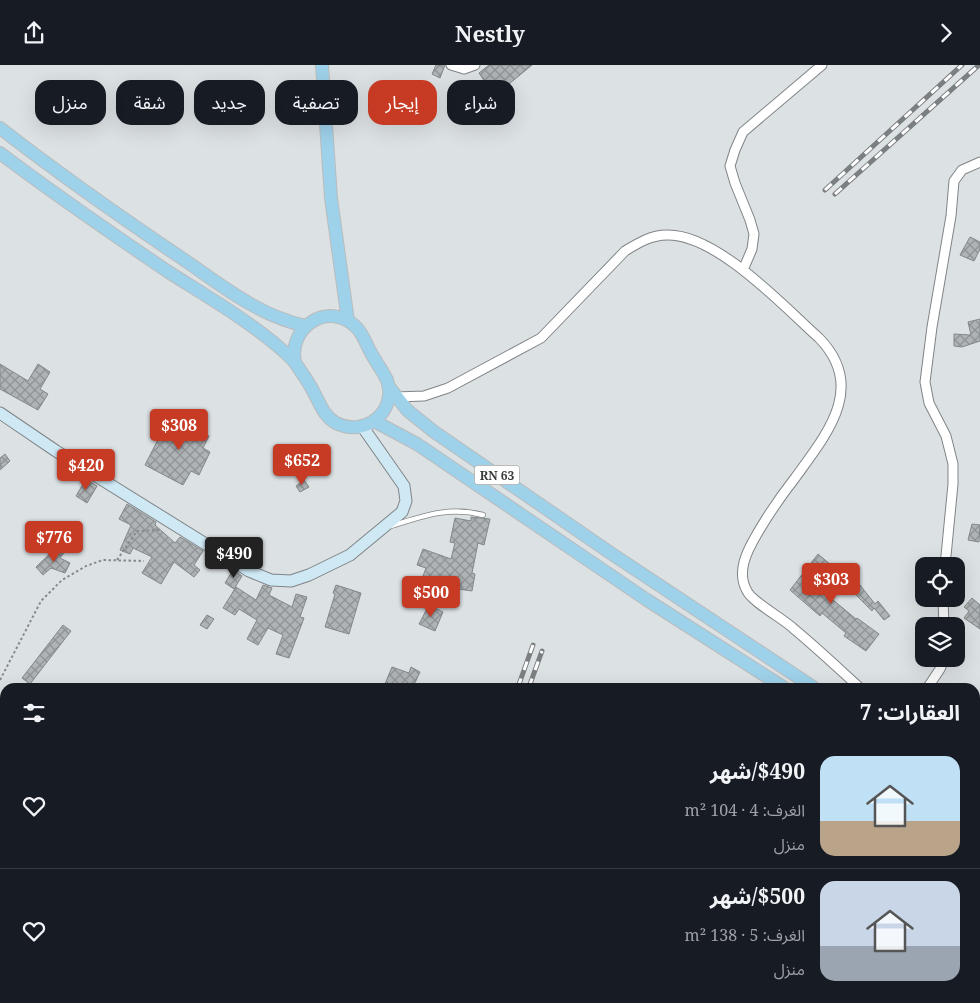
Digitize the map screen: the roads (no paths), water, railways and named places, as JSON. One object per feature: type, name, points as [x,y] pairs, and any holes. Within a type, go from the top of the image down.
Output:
[{"type":"main road","points":[[322,65],[331,198],[348,321]]},
{"type":"main road","points":[[0,128],[156,241],[260,309],[282,319],[306,325]]},
{"type":"main road","points":[[0,153],[138,251],[250,325],[295,362]]},
{"type":"main road","points":[[250,325],[260,309]]},
{"type":"main road","points":[[323,317],[336,317],[348,321],[359,330],[393,393],[387,405],[374,421],[362,426],[348,427],[330,420],[295,362],[293,354],[300,332],[306,325],[323,317]]},
{"type":"main road","name":"RN 63","points":[[393,393],[419,421],[433,431],[612,554],[807,683]]},
{"type":"main road","points":[[0,413],[56,451],[249,571],[271,580],[291,581],[309,575],[350,555],[402,512],[406,501],[404,485],[362,426]]},
{"type":"main road","points":[[374,421],[417,444],[647,601],[777,683]]},
{"type":"street","points":[[451,65],[464,69],[475,65]]},
{"type":"street","points":[[743,270],[752,249],[754,234],[730,165],[735,150],[743,132],[756,119],[822,65]]},
{"type":"street","points":[[945,557],[953,483],[953,464],[946,436],[929,403],[925,382],[932,327],[951,216],[954,181],[962,170],[980,163]]},
{"type":"street","points":[[393,393],[424,396],[448,388],[542,338],[625,251],[640,242],[654,237],[666,235],[695,240],[743,270],[826,346],[838,365],[842,397],[836,418],[819,445],[769,514],[749,547],[744,562],[742,579],[747,593],[794,628],[855,683]]},
{"type":"street","points":[[931,683],[941,667]]},
{"type":"lane","points":[[382,529],[444,511],[470,511],[483,515]]},
{"type":"railway","points":[[825,190],[962,65]]},
{"type":"railway","points":[[835,194],[979,65]]},
{"type":"railway","points":[[519,683],[533,645]]},
{"type":"railway","points":[[530,683],[542,651]]}]
